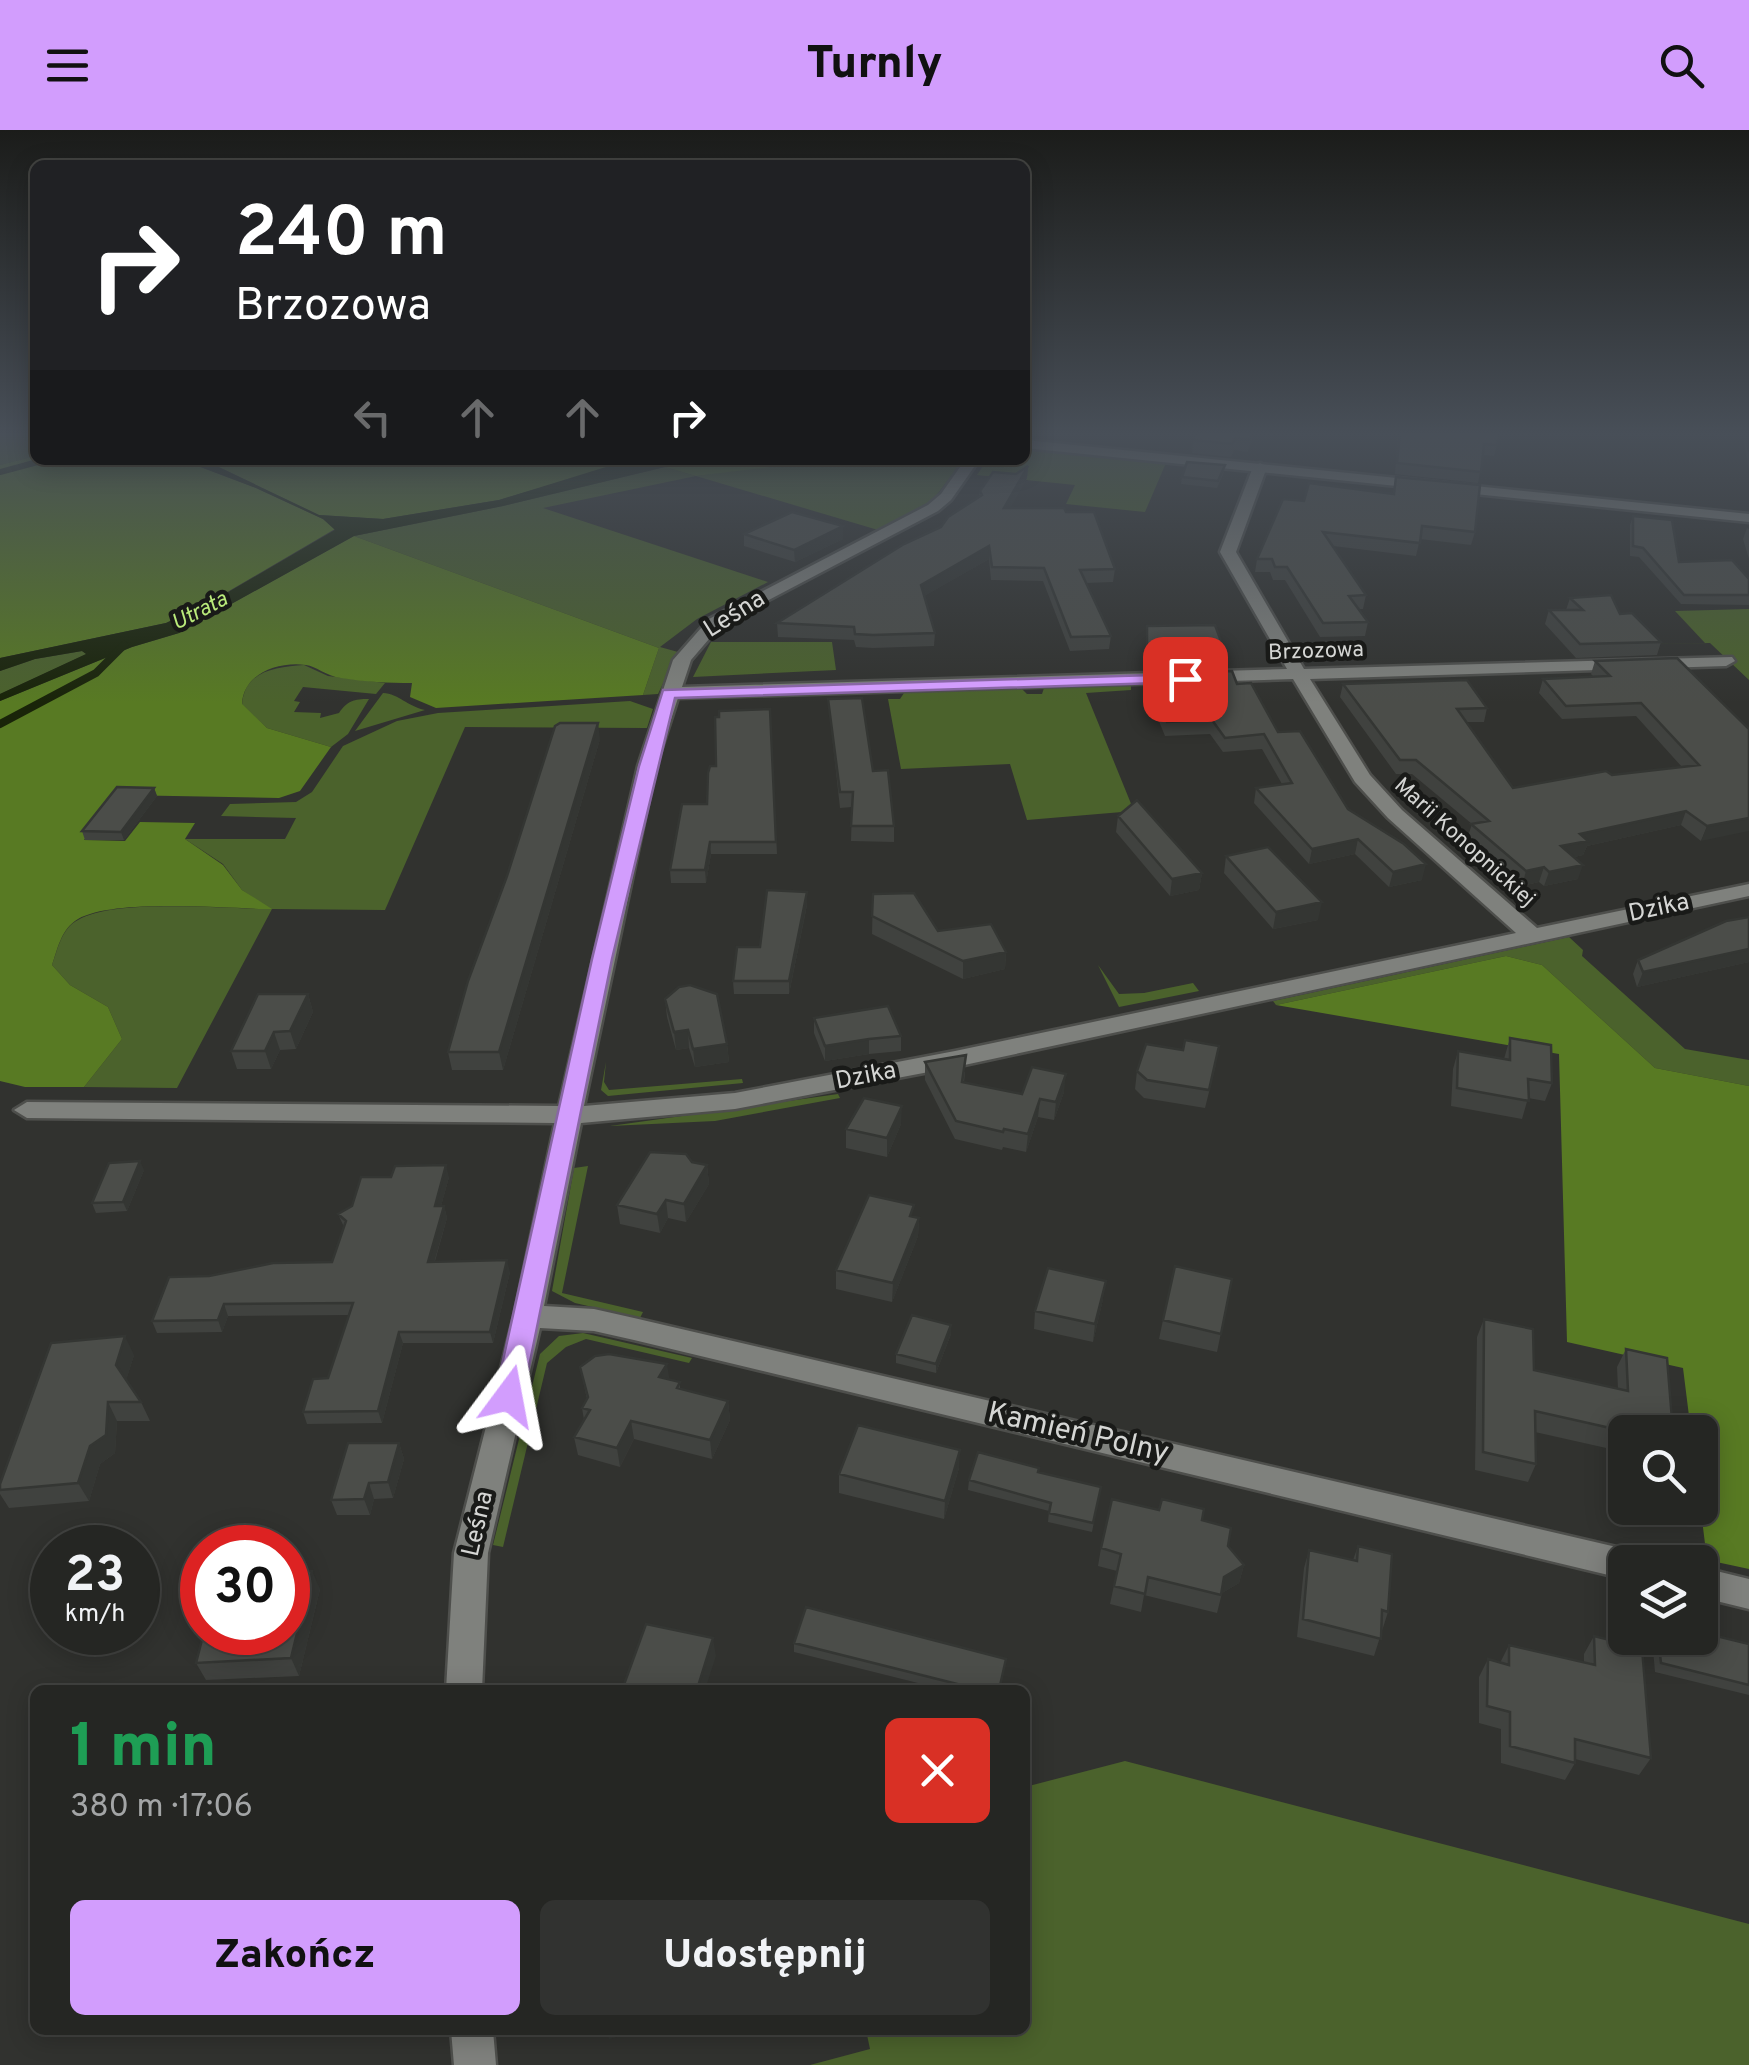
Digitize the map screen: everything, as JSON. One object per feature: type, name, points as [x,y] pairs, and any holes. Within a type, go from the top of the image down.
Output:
[{"type":"street","name":"Leśna","points":[[464,1685],[472,1553],[528,1316],[635,820],[669,694],[689,648],[715,622],[906,522]]},
{"type":"street","name":"Marii Konopnickiej","points":[[1240,522],[1228,557],[1298,676],[1372,790],[1534,936]]},
{"type":"street","name":"Brzozowa","points":[[669,694],[1726,661]]},
{"type":"street","name":"Dzika","points":[[27,1110],[656,1111],[846,1082],[1749,890]]},
{"type":"street","name":"Kamień Polny","points":[[528,1316],[594,1320],[634,1329],[1608,1560]]},
{"type":"street","points":[[1718,1586],[1749,1594]]},
{"type":"street","points":[[472,2035],[475,2065]]},
{"type":"green space","points":[[0,522],[327,522],[335,529],[212,601],[166,623],[0,658]]},
{"type":"green space","points":[[422,522],[586,522],[768,582],[697,619],[660,647],[678,652],[658,694],[643,695],[659,648],[354,536]]},
{"type":"green space","points":[[852,522],[892,522],[878,530]]},
{"type":"green space","points":[[354,536],[659,648],[643,695],[436,708],[410,697],[412,683],[341,678],[295,664],[255,677],[242,704],[267,728],[331,747],[300,791],[279,798],[119,795],[84,840],[125,841],[140,822],[195,823],[185,839],[223,865],[242,890],[272,909],[144,907],[78,919],[64,933],[52,965],[70,985],[108,1007],[122,1039],[84,1087],[25,1087],[0,1081],[0,701],[132,647],[179,633]]},
{"type":"green space","points":[[1749,609],[1749,680],[1710,643],[1610,645],[1705,643],[1675,611]]},
{"type":"green space","points":[[711,642],[832,642],[836,670],[693,677]]},
{"type":"green space","points":[[82,651],[87,654],[0,694],[0,671],[35,659]]},
{"type":"green space","points":[[304,665],[328,676],[385,683],[376,694],[303,687],[294,701],[300,702],[294,712],[321,713],[320,718],[339,713],[351,702],[369,699],[348,734],[331,747],[267,728],[242,705],[248,685],[255,678],[282,667]]},
{"type":"green space","points":[[1131,686],[1131,690],[1086,693],[1134,811],[1027,820],[1010,764],[901,769],[888,699],[900,699],[904,693],[1022,689],[1027,694],[1042,694],[1044,688]]},
{"type":"green space","points":[[383,693],[425,710],[355,731]]},
{"type":"green space","points":[[630,701],[653,709],[647,728],[465,727],[385,910],[272,909],[177,1088],[84,1087],[122,1039],[108,1007],[70,985],[52,965],[64,934],[78,920],[117,909],[270,909],[242,890],[223,864],[185,839],[285,839],[296,818],[221,816],[230,804],[296,802],[312,792],[343,746],[397,721],[438,713]]},
{"type":"green space","points":[[1569,937],[1583,950],[1582,956],[1685,1049],[1749,1060],[1749,1086],[1655,1068],[1542,965],[1506,956],[1276,1005],[1273,1001]]},
{"type":"green space","points":[[1506,956],[1542,965],[1655,1068],[1749,1086],[1749,1569],[1718,1562],[1718,1545],[1705,1545],[1703,1525],[1718,1525],[1718,1415],[1689,1415],[1683,1368],[1567,1342],[1559,1054],[1276,1005]]},
{"type":"green space","points":[[1098,965],[1119,994],[1193,983],[1199,991],[1119,1007]]},
{"type":"green space","points":[[606,1062],[604,1082],[609,1090],[742,1079],[743,1083],[608,1096],[601,1090]]},
{"type":"green space","points":[[838,1094],[840,1098],[715,1121],[610,1126]]},
{"type":"green space","points":[[588,1166],[562,1293],[643,1312],[640,1318],[575,1303],[552,1291],[574,1168]]},
{"type":"green space","points":[[583,1333],[692,1358],[689,1363],[586,1339],[566,1347],[547,1363],[503,1547],[493,1545],[540,1354],[559,1336]]},
{"type":"green space","points":[[1125,1761],[1749,1924],[1749,2065],[810,2065],[870,2049],[867,2035],[1030,2035],[1030,1786]]},
{"type":"water","name":"Utrata","points":[[327,522],[422,522],[354,536],[179,633],[132,647],[0,701],[0,694],[86,654],[82,651],[35,659],[0,671],[0,658],[166,623],[213,601],[335,530]]},
{"type":"building","points":[[770,522],[830,522],[843,526],[794,550],[744,534]]},
{"type":"building","points":[[944,522],[1098,522],[1115,569],[1080,570],[1111,636],[1071,637],[1044,568],[992,567],[989,546],[921,585],[935,633],[855,634],[854,627],[777,623],[904,544]]},
{"type":"building","points":[[1273,522],[1476,522],[1475,532],[1422,526],[1420,543],[1323,532],[1366,595],[1349,596],[1368,622],[1323,623],[1287,567],[1275,567],[1272,559],[1257,559]]},
{"type":"building","points":[[1633,522],[1672,522],[1679,562],[1732,560],[1749,579],[1749,595],[1684,595],[1643,548],[1633,546]]},
{"type":"building","points":[[1611,595],[1620,614],[1632,613],[1661,642],[1580,644],[1549,610],[1583,610],[1570,598]]},
{"type":"building","points":[[1215,625],[1225,652],[1147,654],[1147,626]]},
{"type":"building","points":[[1677,658],[1749,729],[1749,818],[1707,826],[1686,811],[1580,834],[1588,841],[1561,846],[1583,865],[1549,872],[1544,867],[1526,871],[1471,824],[1489,821],[1416,760],[1400,760],[1343,684],[1467,680],[1487,708],[1457,709],[1513,788],[1606,771],[1612,775],[1699,765],[1641,703],[1566,706],[1543,679],[1610,676],[1595,661]]},
{"type":"building","points":[[1232,671],[1237,684],[1251,683],[1278,732],[1300,731],[1348,809],[1404,844],[1426,864],[1393,872],[1358,839],[1312,849],[1256,788],[1292,783],[1264,734],[1225,738],[1212,720],[1167,722],[1146,674]]},
{"type":"building","points":[[862,698],[873,771],[888,770],[894,826],[851,826],[853,792],[840,792],[828,699]]},
{"type":"building","points":[[770,709],[776,842],[710,842],[705,870],[670,870],[682,804],[707,804],[708,773],[710,766],[716,766],[715,717],[719,717],[719,711]]},
{"type":"building","points":[[598,723],[499,1052],[448,1052],[468,981],[507,876],[555,726]]},
{"type":"building","points":[[117,787],[154,788],[121,832],[82,831]]},
{"type":"building","points":[[1137,800],[1202,873],[1172,879],[1118,816]]},
{"type":"building","points":[[1268,847],[1322,902],[1276,912],[1226,856]]},
{"type":"building","points":[[767,890],[807,892],[789,981],[733,981],[737,947],[760,947]]},
{"type":"building","points":[[914,893],[938,931],[991,924],[1006,952],[963,961],[872,916],[873,894]]},
{"type":"building","points":[[1749,917],[1749,949],[1643,972],[1638,960],[1726,921]]},
{"type":"building","points":[[690,985],[717,994],[727,1044],[693,1049],[688,1030],[674,1032],[665,999],[679,987]]},
{"type":"building","points":[[258,994],[308,994],[290,1031],[274,1032],[265,1051],[231,1051]]},
{"type":"building","points":[[888,1006],[901,1036],[825,1046],[814,1018]]},
{"type":"building","points":[[1510,1038],[1551,1045],[1552,1083],[1528,1079],[1529,1101],[1457,1088],[1458,1051],[1510,1060]]},
{"type":"building","points":[[1185,1040],[1219,1046],[1209,1090],[1147,1080],[1137,1071],[1146,1044],[1183,1050]]},
{"type":"building","points":[[966,1055],[962,1082],[1022,1094],[1032,1067],[1066,1074],[1056,1102],[1040,1099],[1028,1134],[1004,1129],[1003,1132],[956,1121],[925,1062]]},
{"type":"building","points":[[864,1098],[902,1106],[887,1138],[846,1129]]},
{"type":"building","points":[[650,1152],[686,1154],[692,1162],[707,1165],[684,1204],[666,1200],[657,1214],[617,1205]]},
{"type":"building","points":[[140,1161],[123,1202],[92,1203],[109,1163]]},
{"type":"building","points":[[446,1165],[435,1206],[444,1206],[428,1262],[507,1260],[490,1332],[399,1332],[378,1411],[303,1412],[313,1379],[328,1378],[353,1303],[224,1304],[218,1320],[152,1321],[169,1277],[209,1276],[273,1263],[332,1262],[346,1221],[338,1214],[352,1206],[361,1177],[391,1177],[395,1166]]},
{"type":"building","points":[[869,1195],[914,1205],[910,1216],[919,1218],[893,1283],[836,1270]]},
{"type":"building","points":[[1175,1266],[1232,1279],[1221,1334],[1163,1320]]},
{"type":"building","points":[[1048,1268],[1106,1281],[1095,1324],[1035,1311]]},
{"type":"building","points":[[912,1315],[951,1325],[936,1364],[896,1354]]},
{"type":"building","points":[[1484,1319],[1533,1329],[1534,1370],[1628,1391],[1626,1349],[1667,1358],[1672,1415],[1608,1415],[1608,1427],[1535,1411],[1536,1464],[1483,1452]]},
{"type":"building","points":[[125,1336],[116,1365],[141,1402],[108,1402],[106,1435],[90,1446],[78,1483],[0,1490],[51,1343]]},
{"type":"building","points":[[609,1354],[667,1364],[659,1377],[680,1382],[677,1388],[728,1401],[710,1440],[631,1421],[617,1448],[574,1437],[590,1410],[582,1408],[588,1397],[580,1367],[595,1356]]},
{"type":"building","points":[[858,1425],[960,1450],[945,1501],[839,1474]]},
{"type":"building","points":[[348,1443],[399,1443],[388,1482],[369,1483],[364,1499],[331,1500]]},
{"type":"building","points":[[978,1452],[1101,1487],[1093,1523],[1049,1513],[1051,1503],[969,1480]]},
{"type":"building","points":[[1112,1499],[1159,1510],[1162,1499],[1204,1509],[1202,1520],[1231,1528],[1228,1546],[1244,1565],[1224,1577],[1221,1595],[1148,1577],[1145,1594],[1114,1586],[1121,1554],[1101,1548]]},
{"type":"building","points":[[1358,1546],[1392,1554],[1388,1612],[1382,1610],[1381,1639],[1303,1619],[1309,1550],[1357,1561]]},
{"type":"building","points":[[806,1607],[1006,1659],[1000,1685],[961,1685],[794,1643]]},
{"type":"building","points":[[646,1624],[713,1638],[699,1683],[708,1685],[624,1685]]},
{"type":"building","points":[[1594,1636],[1608,1640],[1608,1655],[1643,1655],[1651,1758],[1575,1739],[1575,1763],[1510,1746],[1510,1712],[1487,1706],[1488,1659],[1509,1665],[1509,1645],[1595,1665]]},
{"type":"building","points":[[1718,1636],[1749,1644],[1749,1685],[1661,1663],[1660,1655],[1718,1655]]},
{"type":"building","points":[[198,1655],[292,1655],[291,1658],[196,1663]]},
{"type":"waterway","points":[[0,724],[96,673],[124,645]]},
{"type":"route","points":[[509,1396],[602,959],[647,766],[669,694],[1185,679]]}]
